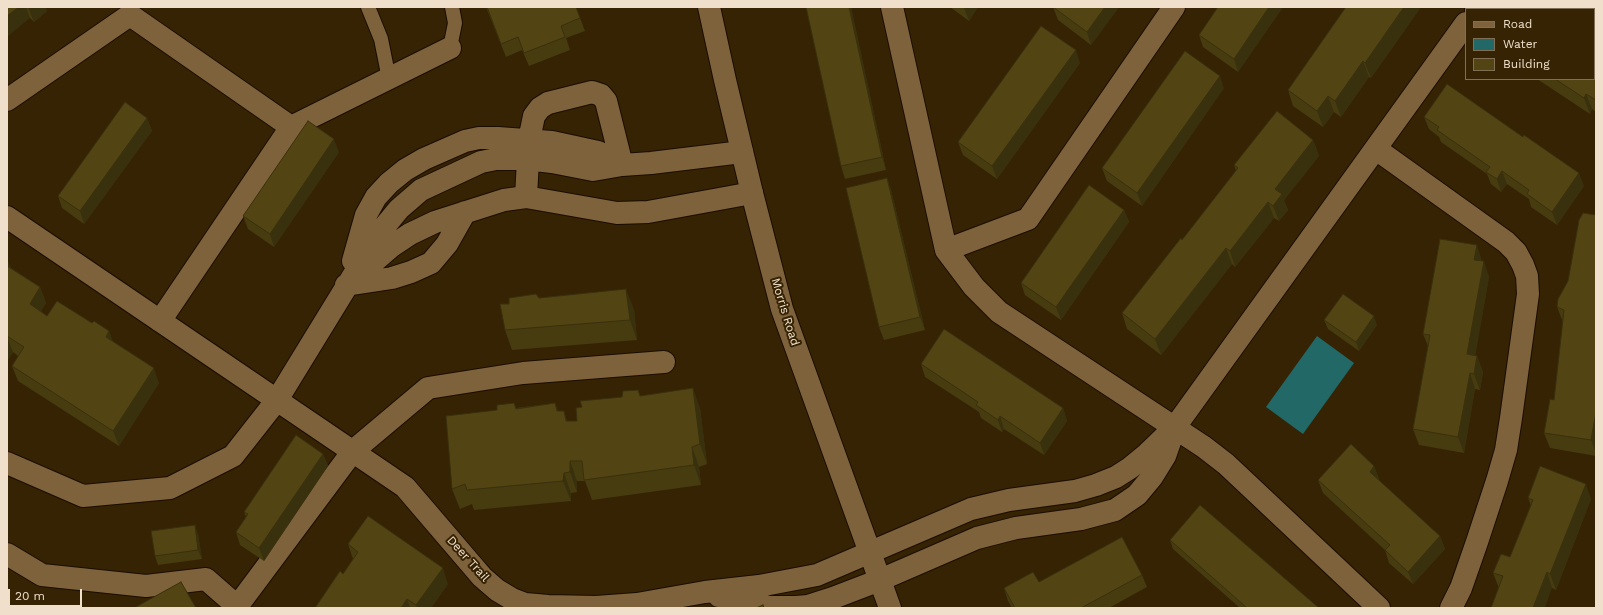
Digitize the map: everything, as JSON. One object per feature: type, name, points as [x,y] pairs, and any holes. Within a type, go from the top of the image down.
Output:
[{"type":"street","name":"Morris Road","points":[[709,7],[742,152],[782,309],[890,608]]},
{"type":"street","points":[[892,7],[946,250],[974,287],[999,312],[1175,427],[1226,464],[1378,608]]},
{"type":"street","points":[[946,250],[1028,220],[1174,7]]},
{"type":"street","points":[[7,100],[130,15],[291,128]]},
{"type":"street","points":[[705,592],[769,607],[796,607],[828,600],[880,580],[977,538],[1016,528],[1080,519],[1115,510],[1137,495],[1152,478],[1164,456],[1175,427],[1465,24]]},
{"type":"street","points":[[160,321],[291,128],[450,48]]},
{"type":"street","points":[[526,196],[528,149],[534,116],[540,108],[548,103],[592,92],[600,95],[606,102],[622,165]]},
{"type":"street","points":[[1376,148],[1506,242],[1516,252],[1527,276],[1528,294],[1506,450],[1477,542],[1451,608]]},
{"type":"street","points":[[7,463],[83,496],[170,488],[233,456],[277,400],[346,285],[380,232],[399,210],[421,190],[481,162],[528,149],[552,162],[593,170],[622,165],[742,152]]},
{"type":"street","points":[[346,285],[392,246],[410,234],[435,222],[504,200],[526,196],[617,213],[640,213],[752,192]]},
{"type":"street","points":[[346,285],[392,278],[411,272],[430,263],[447,244],[465,212]]},
{"type":"street","name":"Deer Trail","points":[[7,217],[405,487],[482,577],[497,590],[512,599],[525,604],[596,607],[638,606],[705,592],[759,586],[817,575],[942,521],[985,505],[1009,500],[1075,491],[1116,477],[1147,454],[1175,427]]},
{"type":"street","points":[[7,554],[42,575],[146,586],[206,579],[237,607],[353,451],[428,388],[523,373],[664,362]]},
{"type":"lane","points":[[368,7],[381,39],[389,78]]},
{"type":"lane","points":[[450,48],[455,23],[452,7]]},
{"type":"water","points":[[1317,336],[1354,363],[1303,434],[1266,407]]},
{"type":"building","points":[[7,7],[19,7],[7,16]]},
{"type":"building","points":[[487,7],[576,7],[580,18],[561,26],[565,37],[524,53],[518,37],[501,44]]},
{"type":"building","points":[[806,7],[849,7],[882,157],[841,166]]},
{"type":"building","points":[[1053,7],[1105,7],[1087,32]]},
{"type":"building","points":[[1218,7],[1269,7],[1234,59],[1199,35]]},
{"type":"building","points":[[1346,7],[1404,7],[1365,63],[1363,61],[1335,101],[1328,96],[1317,111],[1288,90]]},
{"type":"building","points":[[1041,26],[1076,50],[992,166],[958,142]]},
{"type":"building","points":[[1595,50],[1596,100],[1586,94],[1584,98],[1557,80],[1595,80]]},
{"type":"building","points":[[1185,51],[1220,76],[1137,193],[1102,168]]},
{"type":"building","points":[[1447,84],[1523,137],[1524,135],[1579,173],[1552,212],[1527,194],[1529,190],[1502,171],[1497,179],[1486,172],[1490,167],[1437,130],[1439,127],[1424,117]]},
{"type":"building","points":[[125,102],[147,118],[80,211],[58,196]]},
{"type":"building","points":[[1277,111],[1313,140],[1275,189],[1282,194],[1273,206],[1268,202],[1230,251],[1226,248],[1155,339],[1122,313],[1181,238],[1182,240],[1238,168],[1234,165]]},
{"type":"building","points":[[308,121],[334,139],[270,234],[243,216]]},
{"type":"building","points":[[887,178],[920,317],[879,327],[846,188]]},
{"type":"building","points":[[1089,185],[1124,210],[1056,307],[1021,283]]},
{"type":"building","points":[[1583,213],[1596,215],[1596,412],[1591,440],[1544,433],[1550,399],[1554,400],[1564,310],[1557,307],[1558,299],[1568,281],[1579,220]]},
{"type":"building","points":[[1440,239],[1477,245],[1474,260],[1484,261],[1467,354],[1477,356],[1474,374],[1470,373],[1458,437],[1413,429],[1430,335],[1423,334]]},
{"type":"building","points":[[7,266],[40,287],[30,304],[47,316],[57,301],[92,323],[94,321],[109,331],[106,337],[154,368],[113,431],[12,366],[24,347],[7,336]]},
{"type":"building","points":[[626,289],[630,320],[505,330],[500,304],[509,304],[509,298],[536,294],[539,298]]},
{"type":"building","points":[[1343,294],[1374,316],[1356,342],[1324,320]]},
{"type":"building","points":[[944,329],[1063,408],[1040,443],[1000,416],[998,420],[976,405],[978,402],[921,364]]},
{"type":"building","points":[[693,388],[700,444],[692,447],[694,465],[584,480],[582,461],[570,461],[570,472],[564,473],[563,481],[467,490],[465,484],[452,489],[446,416],[497,410],[497,405],[514,403],[516,409],[555,403],[557,411],[564,411],[566,421],[577,421],[576,408],[582,407],[580,401],[622,397],[623,391],[638,390],[640,396]]},
{"type":"building","points":[[296,435],[323,454],[259,548],[236,532],[248,514],[244,512]]},
{"type":"building","points":[[1351,444],[1374,466],[1370,472],[1440,536],[1408,572],[1385,550],[1390,545],[1318,480]]},
{"type":"building","points":[[1540,466],[1586,484],[1550,574],[1547,572],[1533,608],[1491,608],[1503,576],[1493,573],[1501,554],[1510,557],[1533,500],[1528,498]]},
{"type":"building","points":[[1200,505],[1319,608],[1247,608],[1170,540]]},
{"type":"building","points":[[368,516],[443,568],[416,605],[407,599],[401,608],[315,608],[340,571],[343,574],[358,552],[348,544]]},
{"type":"building","points":[[195,525],[198,550],[155,556],[151,531]]},
{"type":"building","points":[[1122,537],[1142,575],[1081,608],[1015,608],[1004,588],[1033,572],[1039,582]]},
{"type":"building","points":[[181,582],[196,608],[134,608]]},
{"type":"building","points":[[763,605],[764,608],[756,608]]}]
